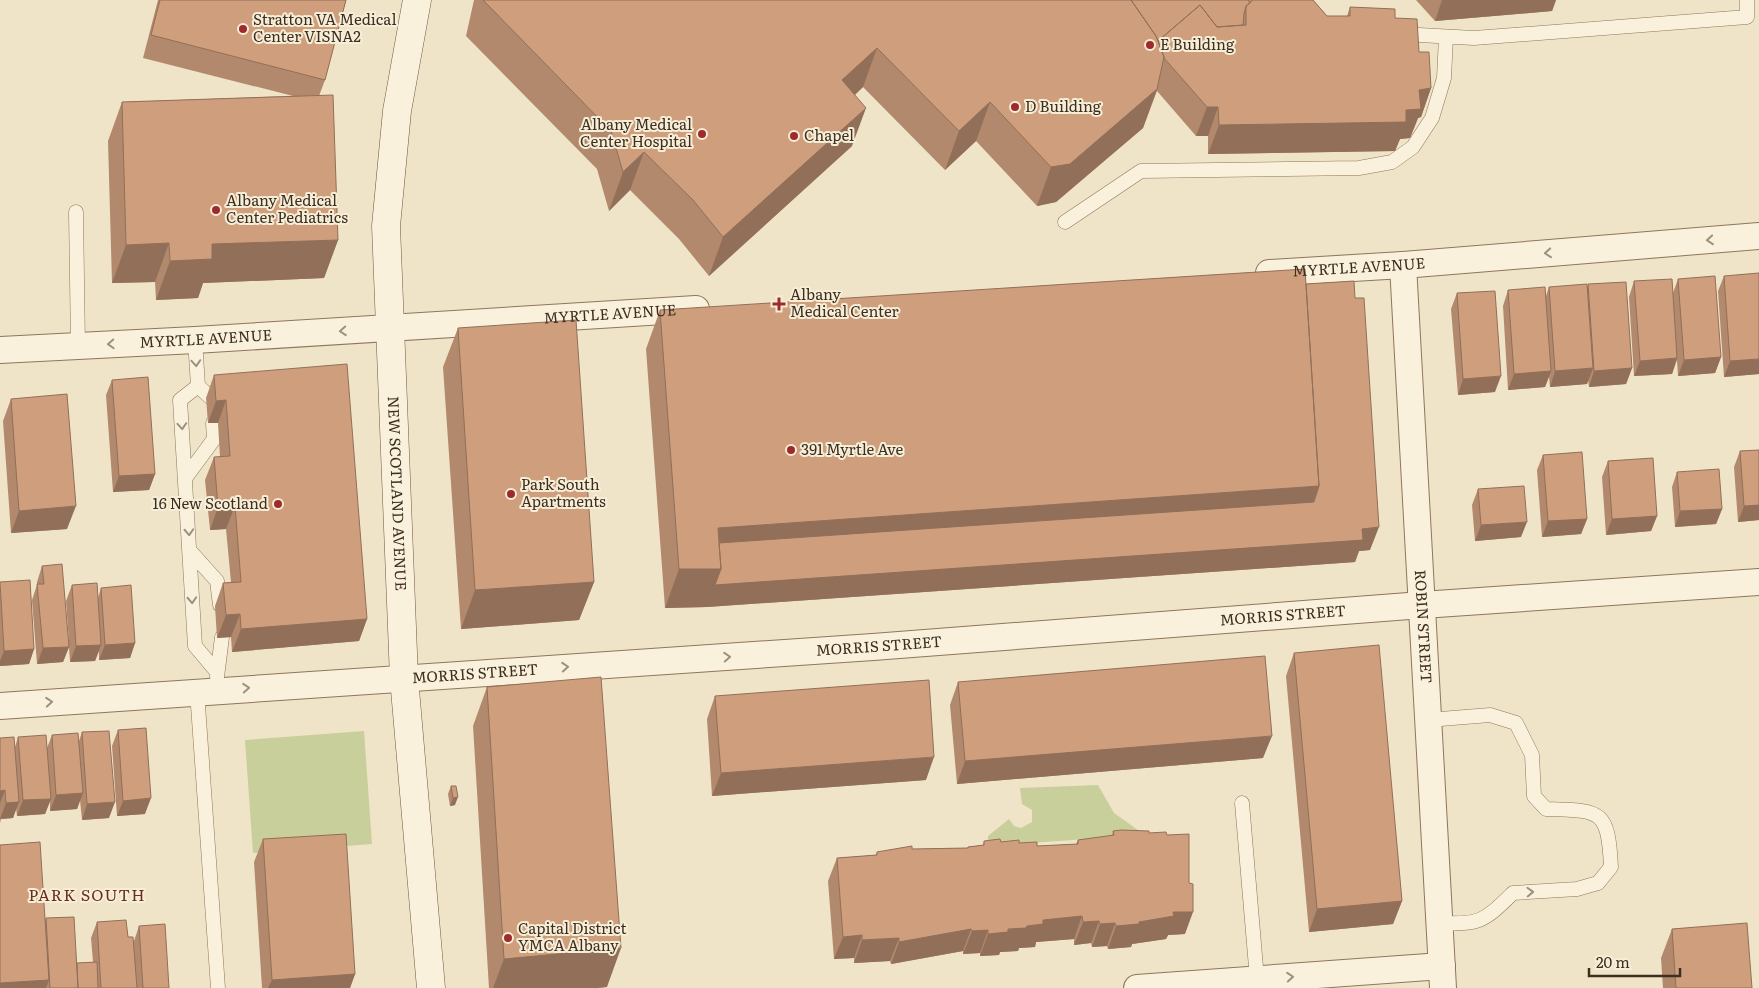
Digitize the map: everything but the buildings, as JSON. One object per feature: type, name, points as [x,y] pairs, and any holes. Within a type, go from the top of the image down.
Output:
[{"type":"street","name":"NEW SCOTLAND AVENUE","points":[[417,0],[397,111],[386,226],[392,328],[404,678],[432,988]]},
{"type":"street","name":"MYRTLE AVENUE","points":[[1247,274],[1403,265],[1759,236]]},
{"type":"street","name":"ROBIN STREET","points":[[1403,265],[1442,977]]},
{"type":"street","name":"MYRTLE AVENUE","points":[[0,350],[195,340],[722,307]]},
{"type":"street","name":"MORRIS STREET","points":[[0,706],[211,684],[404,678],[882,646],[1422,605],[1759,582]]},
{"type":"street","points":[[1137,988],[1257,979],[1442,977]]},
{"type":"lane","points":[[1390,33],[1474,38],[1747,17],[1747,0]]},
{"type":"lane","points":[[1065,222],[1142,171],[1359,168],[1392,162],[1413,147],[1432,118],[1444,78],[1446,37]]},
{"type":"lane","points":[[76,212],[78,346]]},
{"type":"lane","points":[[195,340],[198,386],[211,398]]},
{"type":"lane","points":[[198,386],[180,400],[195,646],[211,684]]},
{"type":"lane","points":[[186,477],[214,439],[213,423]]},
{"type":"lane","points":[[190,551],[217,581],[220,605]]},
{"type":"lane","points":[[218,988],[211,684],[222,638]]},
{"type":"lane","points":[[1428,720],[1490,715],[1516,723],[1532,755],[1534,796],[1546,809],[1590,811],[1602,820],[1610,841],[1612,867],[1598,883],[1577,889],[1513,893],[1490,915],[1468,924],[1439,923]]},
{"type":"lane","points":[[1242,802],[1257,979]]},
{"type":"green space","points":[[364,731],[372,844],[253,853],[245,740]]},
{"type":"green space","points":[[1098,785],[1114,813],[1145,835],[988,846],[988,836],[1009,819],[1014,826],[1021,828],[1032,822],[1032,810],[1022,804],[1020,788]]},
{"type":"place","name":"Stratton VA Medical Center VISNA2","points":[[243,29]]},
{"type":"place","name":"E Building","points":[[1150,45]]},
{"type":"place","name":"D Building","points":[[1015,107]]},
{"type":"place","name":"Albany Medical Center Hospital","points":[[702,134]]},
{"type":"place","name":"Chapel","points":[[794,136]]},
{"type":"place","name":"Albany Medical Center Pediatrics","points":[[216,210]]},
{"type":"place","name":"Albany Medical Center","points":[[779,304]]},
{"type":"place","name":"391 Myrtle Ave","points":[[791,450]]},
{"type":"place","name":"Park South Apartments","points":[[511,494]]},
{"type":"place","name":"16 New Scotland","points":[[278,504]]},
{"type":"place","name":"Capital District YMCA Albany","points":[[508,938]]},
{"type":"district","name":"PARK SOUTH","points":[[87,895]]}]
